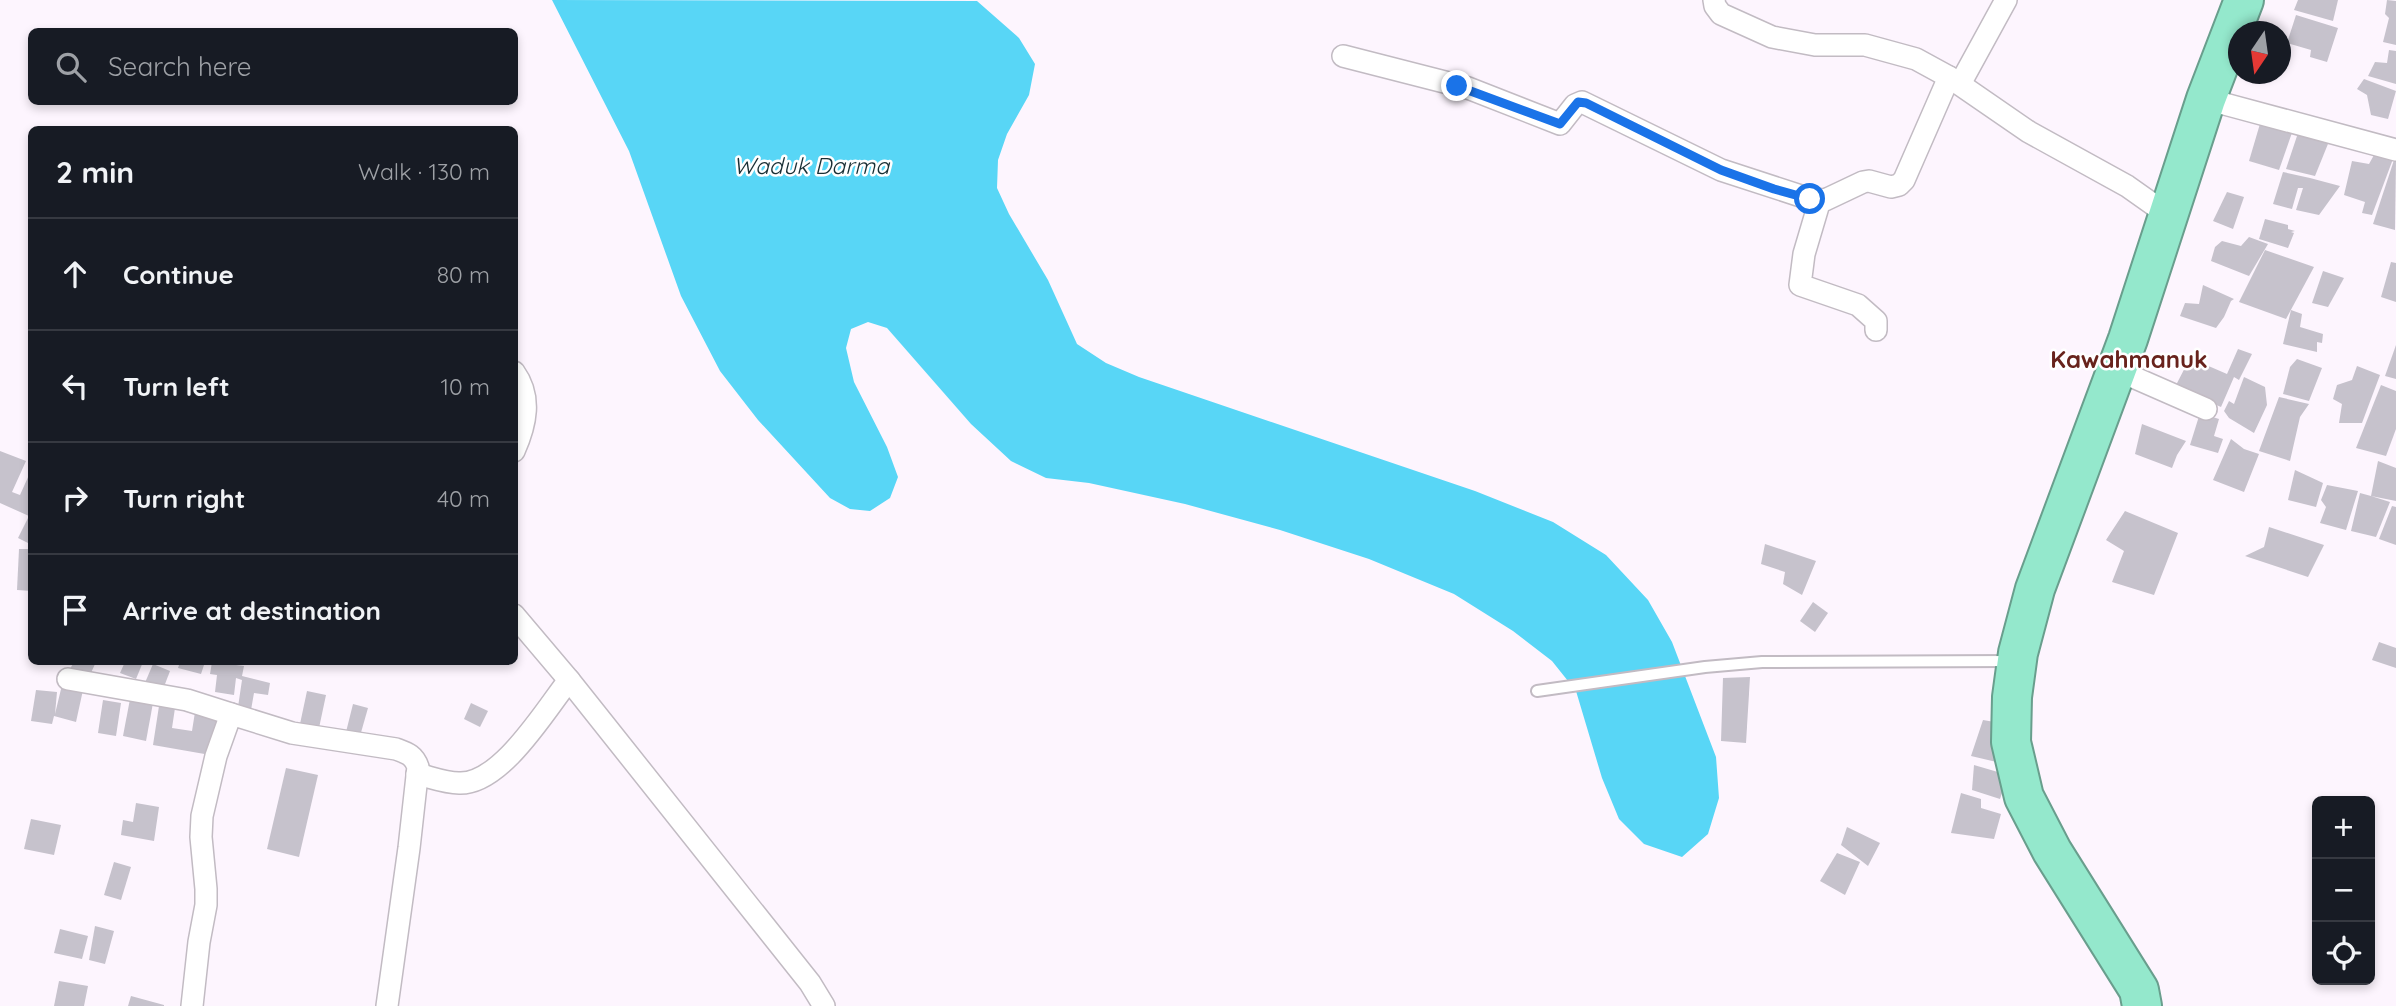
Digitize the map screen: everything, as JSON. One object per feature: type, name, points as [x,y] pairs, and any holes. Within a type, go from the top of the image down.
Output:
[{"type":"highway","points":[[2142,1006],[2139,990],[2052,851],[2024,797],[2011,743],[2012,697],[2017,662],[2035,589],[2117,370],[2206,99],[2244,0]]},
{"type":"street","points":[[1713,0],[1721,14],[1772,37],[1815,45],[1865,45],[1916,59],[1955,81],[2029,132],[2127,186],[2168,215]]},
{"type":"street","points":[[1343,56],[1468,88],[1560,124],[1575,105],[1582,102],[1721,170],[1774,189],[1820,200],[1840,194],[1863,182],[1891,187],[1904,180],[1955,81],[2006,0]]},
{"type":"street","points":[[2206,99],[2396,150]]},
{"type":"street","points":[[1820,200],[1804,254],[1800,285],[1858,305],[1876,321],[1876,330]]},
{"type":"street","points":[[2117,370],[2206,410]]},
{"type":"street","points":[[518,380],[526,397],[525,418],[518,439]]},
{"type":"street","points":[[518,620],[810,983],[824,1006]]},
{"type":"street","points":[[68,678],[187,700],[292,733],[396,749],[412,755],[418,767],[387,1006]]},
{"type":"street","points":[[417,774],[459,784],[476,781],[514,753],[569,680]]},
{"type":"street","points":[[192,1006],[206,905],[202,816],[213,764],[231,714]]},
{"type":"lane","points":[[1537,691],[1705,667],[1822,660],[2017,662]]},
{"type":"water","name":"Waduk Darma","points":[[552,0],[977,1],[1019,38],[1035,64],[1029,95],[1007,134],[998,160],[997,188],[1009,214],[1048,280],[1077,344],[1106,363],[1139,377],[1475,491],[1553,522],[1606,555],[1648,600],[1672,642],[1716,757],[1719,798],[1708,834],[1682,857],[1644,844],[1619,819],[1602,778],[1576,691],[1552,661],[1513,631],[1454,594],[1369,559],[1280,530],[1185,504],[1089,483],[1046,478],[1011,461],[971,424],[887,328],[868,322],[851,329],[846,348],[854,382],[887,447],[898,477],[890,498],[870,511],[850,509],[830,498],[758,420],[720,371],[681,296],[629,151]]},
{"type":"building","points":[[2298,0],[2338,0],[2333,21],[2294,10]]},
{"type":"building","points":[[2387,0],[2396,1],[2396,45],[2383,42],[2389,18],[2385,14]]},
{"type":"building","points":[[2296,15],[2338,28],[2327,62],[2310,57],[2311,50],[2291,44],[2291,31]]},
{"type":"building","points":[[2389,50],[2396,51],[2396,84],[2368,76],[2375,62],[2387,63]]},
{"type":"building","points":[[2364,79],[2396,91],[2388,119],[2371,115],[2367,95],[2357,89]]},
{"type":"building","points":[[2262,117],[2295,124],[2279,170],[2249,161]]},
{"type":"building","points":[[2300,127],[2332,134],[2315,176],[2286,169]]},
{"type":"building","points":[[2374,155],[2393,159],[2372,215],[2362,213],[2365,202],[2344,195],[2352,161],[2369,164]]},
{"type":"building","points":[[2396,160],[2395,230],[2373,224]]},
{"type":"building","points":[[2283,172],[2340,186],[2319,215],[2296,210],[2303,188],[2298,188],[2292,209],[2273,204]]},
{"type":"building","points":[[2227,192],[2244,197],[2233,229],[2213,221]]},
{"type":"building","points":[[2265,219],[2288,225],[2288,229],[2295,231],[2291,232],[2294,233],[2288,248],[2259,239]]},
{"type":"building","points":[[2249,237],[2268,244],[2249,276],[2211,261],[2215,247],[2222,241],[2241,246]]},
{"type":"building","points":[[2265,250],[2314,267],[2286,319],[2239,302]]},
{"type":"building","points":[[2391,262],[2396,263],[2396,302],[2381,297]]},
{"type":"building","points":[[2323,271],[2344,278],[2328,307],[2312,303]]},
{"type":"building","points":[[2203,285],[2234,299],[2216,328],[2180,316],[2185,303],[2199,304]]},
{"type":"building","points":[[2291,310],[2302,314],[2300,327],[2323,334],[2322,343],[2317,342],[2317,352],[2283,344]]},
{"type":"building","points":[[2396,345],[2396,379],[2385,376]]},
{"type":"building","points":[[2238,349],[2252,354],[2239,380],[2234,377],[2221,407],[2175,387],[2190,358],[2227,374]]},
{"type":"building","points":[[2297,359],[2322,368],[2309,401],[2283,394],[2290,367]]},
{"type":"building","points":[[2357,366],[2380,375],[2362,423],[2339,423],[2342,404],[2333,399],[2337,385],[2352,380]]},
{"type":"building","points":[[2244,377],[2265,387],[2267,405],[2254,433],[2229,418],[2224,411],[2229,401],[2234,404]]},
{"type":"building","points":[[2381,385],[2396,391],[2396,429],[2386,456],[2356,448]]},
{"type":"building","points":[[2279,397],[2309,404],[2300,417],[2290,461],[2259,451]]},
{"type":"building","points":[[2200,413],[2219,419],[2214,436],[2223,439],[2218,453],[2190,445]]},
{"type":"building","points":[[2142,424],[2186,441],[2172,468],[2135,454]]},
{"type":"building","points":[[2231,439],[2244,449],[2259,454],[2244,492],[2213,480]]},
{"type":"building","points":[[0,451],[26,461],[12,492],[20,495],[28,477],[28,516],[0,503]]},
{"type":"building","points":[[2378,461],[2396,468],[2396,501],[2371,496]]},
{"type":"building","points":[[2295,470],[2323,483],[2316,507],[2288,500]]},
{"type":"building","points":[[2327,485],[2358,491],[2346,530],[2320,523],[2326,507],[2321,500]]},
{"type":"building","points":[[2360,493],[2390,502],[2376,537],[2351,531]]},
{"type":"building","points":[[2392,506],[2396,507],[2396,545],[2379,539]]},
{"type":"building","points":[[2125,511],[2178,533],[2154,595],[2112,582],[2124,551],[2106,540]]},
{"type":"building","points":[[28,518],[28,543],[18,538]]},
{"type":"building","points":[[2269,527],[2324,545],[2308,577],[2245,556],[2264,547]]},
{"type":"building","points":[[1765,544],[1816,561],[1802,595],[1783,584],[1785,572],[1761,564]]},
{"type":"building","points":[[19,549],[28,549],[28,591],[17,590]]},
{"type":"building","points":[[1813,602],[1828,613],[1815,632],[1800,621]]},
{"type":"building","points":[[2379,642],[2396,648],[2396,668],[2372,660]]},
{"type":"building","points":[[72,665],[95,665],[89,677],[70,669]]},
{"type":"building","points":[[124,665],[142,665],[136,679],[120,673]]},
{"type":"building","points":[[153,665],[170,671],[162,692],[144,685]]},
{"type":"building","points":[[179,665],[204,665],[201,674],[178,668]]},
{"type":"building","points":[[212,665],[244,666],[242,676],[270,683],[268,695],[254,693],[251,710],[238,707],[242,680],[236,678],[234,695],[215,692],[217,675],[210,674]]},
{"type":"building","points":[[1750,677],[1746,743],[1721,741],[1723,678]]},
{"type":"building","points":[[62,685],[83,690],[76,722],[54,716],[52,724],[31,721],[36,690],[57,692],[55,714]]},
{"type":"building","points":[[307,691],[326,695],[319,728],[300,724]]},
{"type":"building","points":[[130,699],[153,703],[146,741],[123,736]]},
{"type":"building","points":[[103,700],[121,703],[116,736],[98,733]]},
{"type":"building","points":[[471,703],[488,711],[480,727],[464,719]]},
{"type":"building","points":[[353,704],[368,708],[360,736],[346,732]]},
{"type":"building","points":[[159,706],[175,708],[172,728],[192,731],[195,712],[222,716],[216,756],[153,745]]},
{"type":"building","points":[[1983,720],[2006,724],[2005,764],[1971,756]]},
{"type":"building","points":[[1974,765],[2008,775],[2000,799],[1972,790]]},
{"type":"building","points":[[286,768],[318,775],[299,857],[267,849]]},
{"type":"building","points":[[1961,793],[1981,799],[1981,808],[2001,814],[1994,839],[1951,833]]},
{"type":"building","points":[[136,803],[159,807],[154,841],[121,835],[123,820],[133,822]]},
{"type":"building","points":[[31,819],[61,825],[54,855],[24,849]]},
{"type":"building","points":[[1847,827],[1880,843],[1868,866],[1841,845]]},
{"type":"building","points":[[1837,853],[1860,862],[1845,895],[1820,881]]},
{"type":"building","points":[[114,862],[131,867],[121,900],[104,895]]},
{"type":"building","points":[[95,926],[114,931],[105,964],[89,960]]},
{"type":"building","points":[[60,929],[88,936],[82,959],[54,953]]},
{"type":"building","points":[[59,981],[88,986],[84,1006],[54,1006]]},
{"type":"building","points":[[131,996],[164,1005],[164,1006],[128,1006]]},
{"type":"district","name":"Kawahmanuk","points":[[2129,360]]},
{"type":"route","points":[[1457,86],[1560,124],[1578,102],[1586,103],[1721,170],[1810,199]]}]
